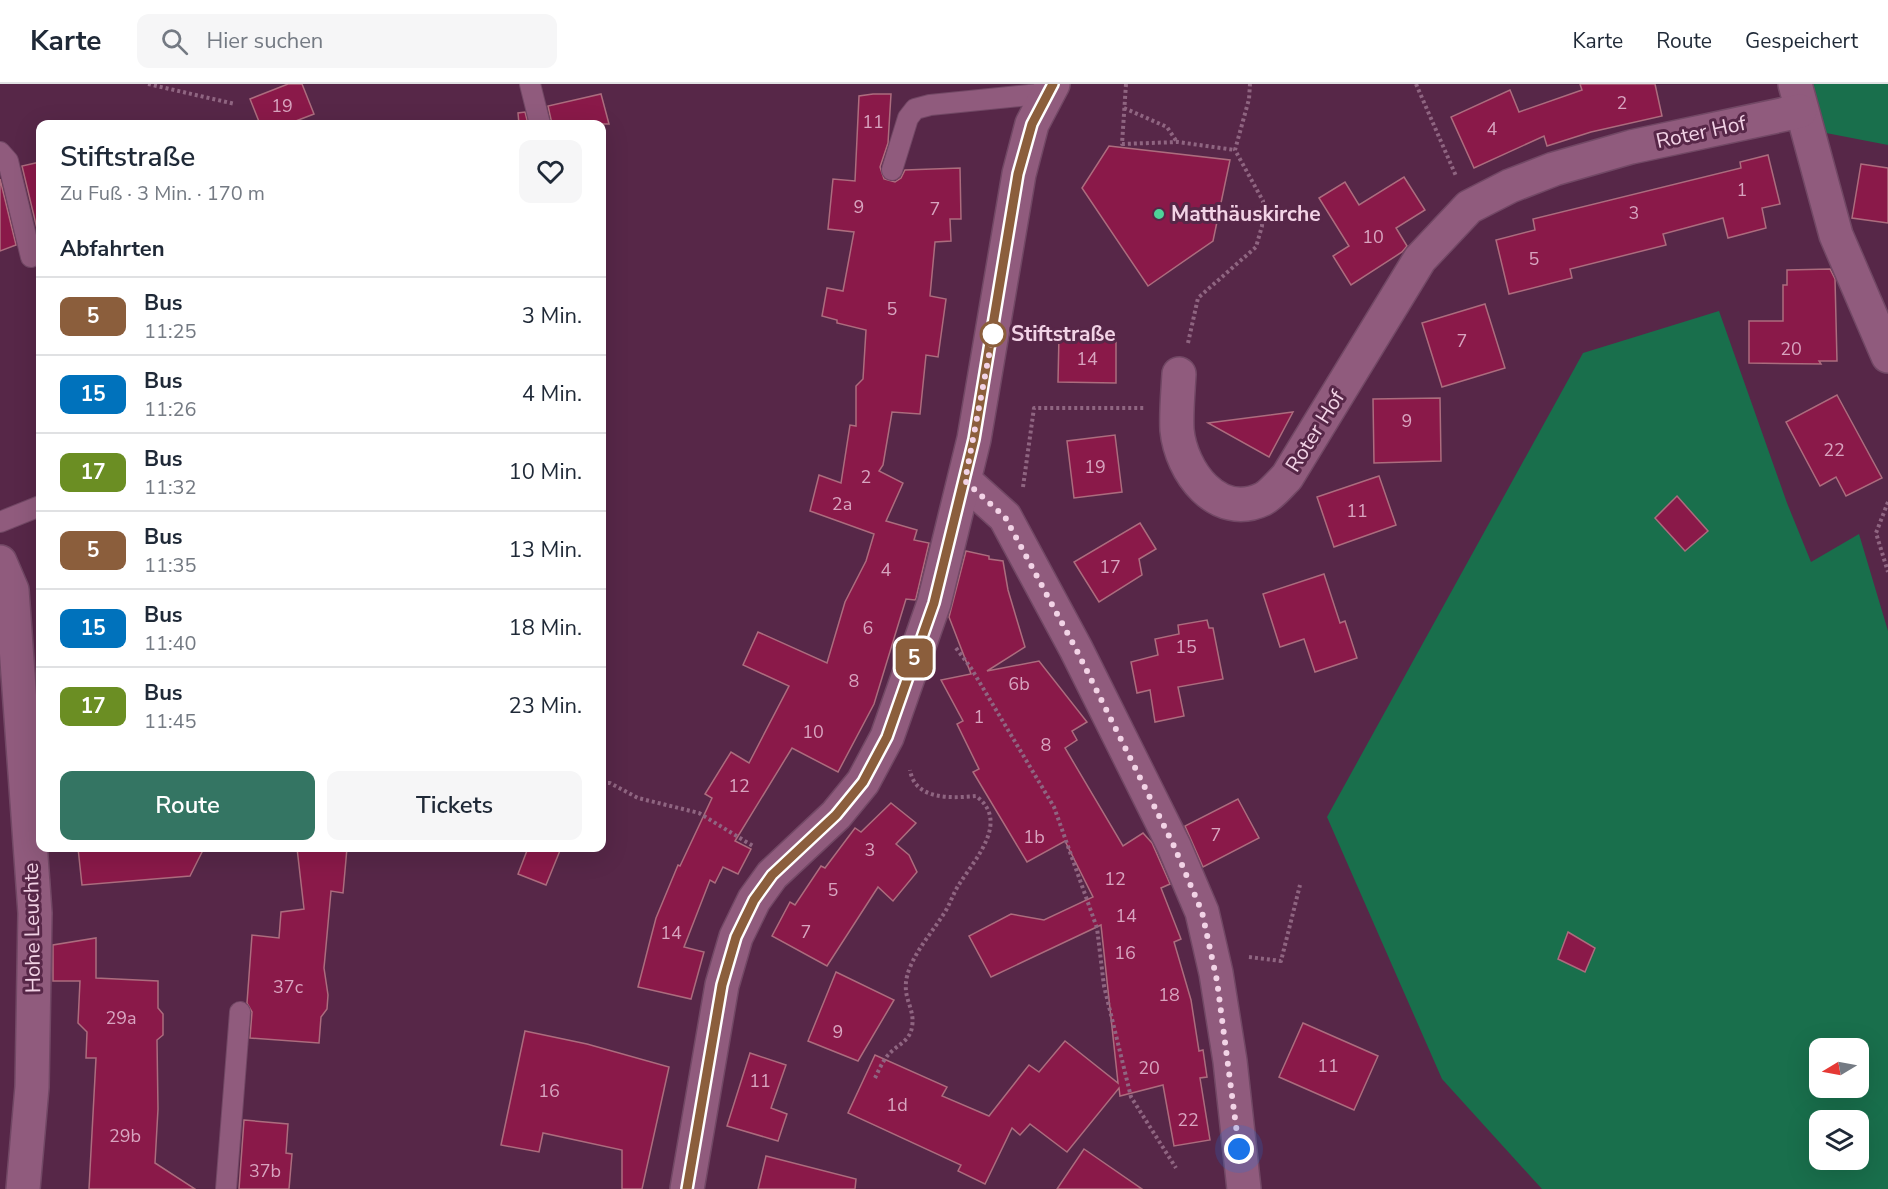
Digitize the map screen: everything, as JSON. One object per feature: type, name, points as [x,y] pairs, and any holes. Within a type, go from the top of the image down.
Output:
[{"type":"street","points":[[687,1189],[722,985],[736,937],[754,900],[772,875],[836,815],[863,782],[887,737],[934,603],[965,481],[1018,174],[1032,124],[1051,88]]},
{"type":"street","name":"Roter Hof","points":[[1179,374],[1177,432],[1184,453],[1204,492],[1231,505],[1263,499],[1287,477],[1420,259],[1469,207],[1510,186],[1554,169],[1797,97]]},
{"type":"street","points":[[1797,97],[1836,235],[1885,340]]},
{"type":"street","points":[[965,481],[1005,517],[1076,649],[1154,804],[1202,912],[1216,974],[1228,1049],[1244,1189]]},
{"type":"street","name":"Hohe Leuchte","points":[[0,562],[12,590],[35,913],[32,1087],[23,1189]]},
{"type":"lane","points":[[530,84],[539,120]]},
{"type":"lane","points":[[892,170],[908,118],[915,110],[930,105],[1051,88]]},
{"type":"lane","points":[[0,152],[8,161],[31,257]]},
{"type":"lane","points":[[0,522],[36,508]]},
{"type":"lane","points":[[226,1189],[240,1012]]},
{"type":"path","points":[[148,84],[235,104]]},
{"type":"path","points":[[1126,84],[1122,144],[1178,142],[1235,150]]},
{"type":"path","points":[[1189,339],[1198,298],[1256,247],[1262,226],[1263,201],[1235,150],[1250,99],[1250,84]]},
{"type":"path","points":[[1416,84],[1469,207]]},
{"type":"path","points":[[1125,108],[1167,127],[1178,142]]},
{"type":"path","points":[[1030,452],[1034,408],[1178,408]]},
{"type":"path","points":[[1888,502],[1876,533],[1888,572]]},
{"type":"path","points":[[934,603],[961,657],[971,668],[1054,807],[1097,928],[1104,986],[1131,1097],[1176,1168]]},
{"type":"path","points":[[875,1078],[888,1054],[902,1043],[912,1026],[906,999],[905,980],[911,963],[944,914],[959,884],[982,855],[989,830],[990,812],[984,802],[976,796],[944,799],[928,793],[912,780],[909,764]]},
{"type":"path","points":[[606,783],[638,798],[699,813],[740,838]]},
{"type":"path","points":[[1281,961],[1300,885]]},
{"type":"green space","points":[[1813,84],[1888,84],[1888,145],[1826,133]]},
{"type":"green space","points":[[1719,311],[1787,503],[1811,562],[1859,534],[1888,631],[1888,1189],[1542,1189],[1442,1079],[1327,817],[1583,353]]},
{"type":"building","points":[[288,84],[302,84],[314,114],[298,120],[258,120],[250,99]]},
{"type":"building","points":[[1580,84],[1655,84],[1662,116],[1591,132],[1547,146],[1544,136],[1474,168],[1451,117],[1510,90],[1519,112],[1582,90]]},
{"type":"building","points":[[601,94],[609,124],[606,124],[606,120],[551,120],[548,106]]},
{"type":"building","points":[[891,94],[888,143],[880,167],[884,179],[895,182],[901,178],[905,170],[960,168],[961,219],[950,219],[951,241],[935,242],[930,296],[946,299],[938,357],[926,355],[920,414],[892,412],[883,465],[879,471],[903,483],[886,521],[917,530],[914,540],[929,543],[916,598],[915,600],[906,599],[874,704],[838,772],[792,748],[735,841],[751,849],[738,874],[723,867],[715,883],[710,880],[684,947],[704,952],[691,999],[638,987],[656,918],[678,865],[680,866],[712,798],[705,794],[731,752],[749,763],[789,686],[743,665],[758,632],[827,663],[845,602],[866,561],[874,534],[810,511],[819,475],[841,483],[850,425],[856,426],[856,386],[863,379],[866,330],[837,323],[837,320],[822,316],[827,288],[843,291],[854,232],[828,229],[833,179],[855,181],[859,96]]},
{"type":"building","points":[[525,112],[527,120],[519,120],[518,113]]},
{"type":"building","name":"Matthäuskirche","points":[[1109,146],[1230,160],[1213,241],[1148,286],[1082,188]]},
{"type":"building","points":[[1768,155],[1780,204],[1762,208],[1766,228],[1728,238],[1723,218],[1663,234],[1666,245],[1570,269],[1572,278],[1509,294],[1496,240],[1535,230],[1533,219],[1741,168],[1740,162]]},
{"type":"building","points":[[36,163],[36,224],[22,166]]},
{"type":"building","points":[[1861,164],[1888,168],[1888,223],[1852,218]]},
{"type":"building","points":[[1404,177],[1425,210],[1396,228],[1407,246],[1402,252],[1351,285],[1333,256],[1349,246],[1319,198],[1345,182],[1359,205]]},
{"type":"building","points":[[0,179],[16,245],[0,251]]},
{"type":"building","points":[[1830,269],[1835,279],[1837,361],[1819,361],[1821,364],[1749,363],[1749,321],[1783,321],[1783,285],[1787,285],[1787,270]]},
{"type":"building","points":[[1485,304],[1505,368],[1442,387],[1422,323]]},
{"type":"building","points":[[1059,335],[1116,336],[1116,383],[1058,382]]},
{"type":"building","points":[[1837,395],[1882,478],[1846,496],[1836,477],[1820,486],[1786,422]]},
{"type":"building","points":[[1440,398],[1441,461],[1374,463],[1373,399]]},
{"type":"building","points":[[1293,412],[1269,457],[1208,423]]},
{"type":"building","points":[[1115,435],[1122,492],[1074,498],[1067,441]]},
{"type":"building","points":[[1379,476],[1396,525],[1334,547],[1317,497]]},
{"type":"building","points":[[1677,496],[1708,531],[1685,551],[1655,518]]},
{"type":"building","points":[[1140,523],[1156,549],[1139,559],[1142,575],[1099,602],[1074,562]]},
{"type":"building","points":[[966,551],[1003,561],[1008,590],[1025,647],[987,671],[1039,661],[1087,722],[1072,731],[1077,740],[1065,748],[1123,846],[1143,833],[1152,843],[1170,884],[1161,888],[1181,939],[1174,942],[1191,1000],[1199,1051],[1203,1050],[1207,1077],[1200,1078],[1210,1140],[1174,1146],[1163,1085],[1120,1096],[1119,1088],[1067,1152],[1030,1124],[1020,1135],[1012,1128],[985,1184],[958,1171],[961,1165],[848,1113],[875,1055],[947,1087],[942,1096],[989,1116],[1029,1065],[1039,1072],[1065,1041],[1118,1083],[1101,925],[991,977],[969,936],[1011,914],[1044,920],[1093,897],[1065,841],[1027,862],[973,772],[979,769],[957,724],[963,721],[941,680],[971,674],[949,617]]},
{"type":"building","points":[[1324,574],[1340,623],[1345,621],[1357,658],[1315,672],[1304,639],[1280,647],[1263,594]]},
{"type":"building","points":[[1207,620],[1209,628],[1213,628],[1223,679],[1178,687],[1184,716],[1155,722],[1150,690],[1137,693],[1131,662],[1158,655],[1155,639],[1179,634],[1178,625]]},
{"type":"building","points":[[1238,799],[1259,838],[1203,867],[1185,826]]},
{"type":"building","points":[[891,803],[916,823],[896,844],[909,855],[917,872],[893,901],[878,887],[827,966],[772,936],[790,902],[795,905],[821,866],[825,868],[855,828],[861,832]]},
{"type":"building","points":[[78,852],[202,852],[190,876],[82,885]]},
{"type":"building","points":[[297,852],[347,852],[343,893],[331,891],[324,968],[328,995],[327,1009],[321,1017],[319,1043],[250,1038],[252,1012],[247,1003],[252,935],[279,938],[281,912],[304,909]]},
{"type":"building","points":[[526,852],[559,852],[546,885],[518,874]]},
{"type":"building","points":[[1568,932],[1595,948],[1585,972],[1558,959]]},
{"type":"building","points":[[96,938],[96,978],[158,981],[158,1008],[163,1014],[163,1035],[157,1040],[158,1109],[155,1163],[195,1189],[89,1189],[96,1058],[86,1058],[87,1032],[78,1023],[80,981],[53,981],[53,945]]},
{"type":"building","points":[[836,972],[894,1000],[858,1061],[808,1041]]},
{"type":"building","points":[[1303,1023],[1378,1056],[1354,1110],[1279,1077]]},
{"type":"building","points":[[525,1031],[587,1044],[669,1067],[642,1189],[622,1189],[622,1150],[543,1133],[539,1152],[501,1145]]},
{"type":"building","points":[[750,1053],[786,1065],[771,1108],[787,1114],[778,1141],[727,1126]]},
{"type":"building","points":[[244,1120],[288,1124],[286,1153],[292,1154],[289,1189],[239,1189]]},
{"type":"building","points":[[1084,1149],[1142,1189],[1057,1189]]},
{"type":"building","points":[[766,1156],[856,1179],[855,1189],[758,1189]]},
{"type":"bus line","name":"5","points":[[687,1189],[722,985],[736,937],[754,900],[772,875],[850,801],[863,782],[887,737],[934,603],[974,439],[1018,174],[1032,124],[1053,84]]},
{"type":"place","name":"Matthäuskirche","points":[[1159,214]]},
{"type":"place","name":"Stiftstraße","points":[[993,334]]},
{"type":"route","points":[[993,334],[965,481],[986,497],[1005,517],[1076,649],[1174,846],[1202,912],[1217,981],[1230,1061],[1239,1149]]}]
